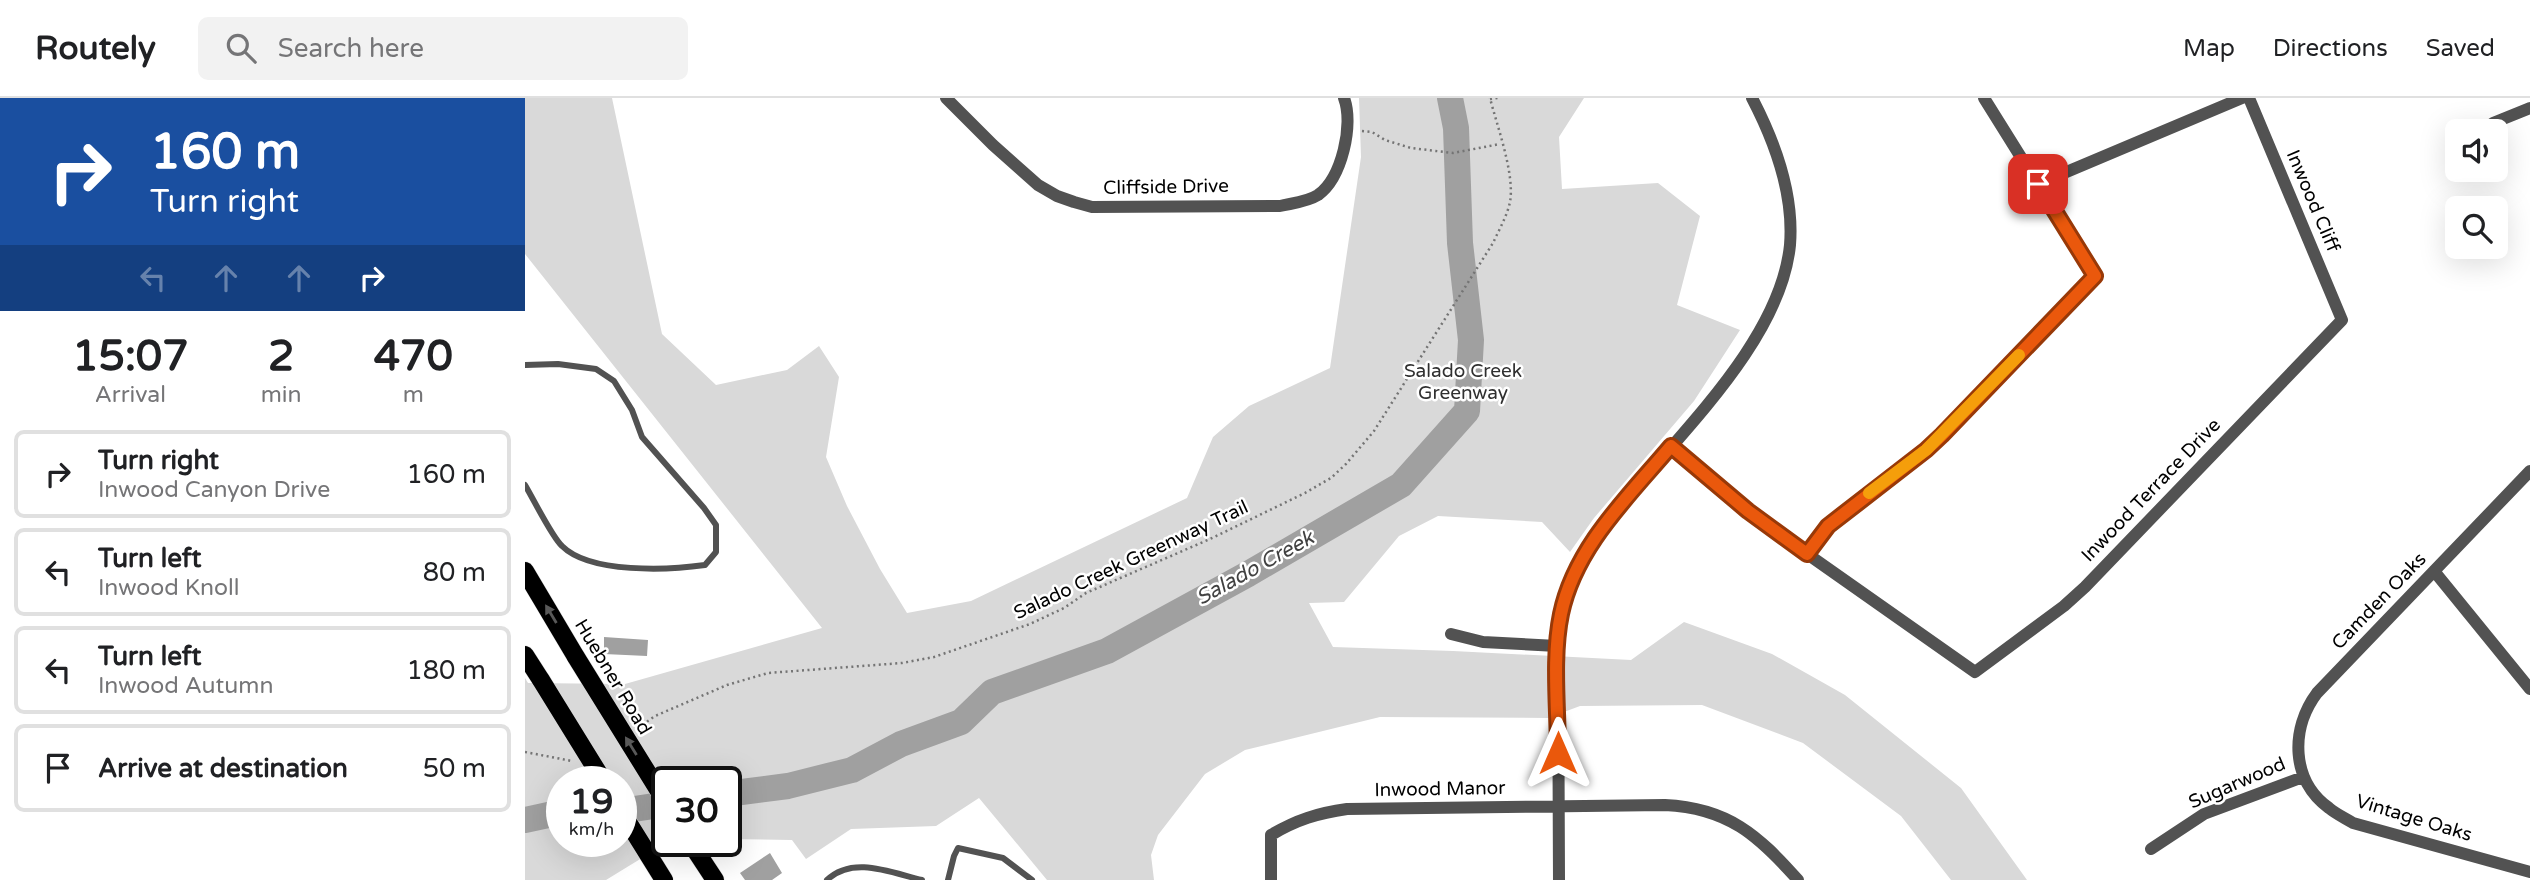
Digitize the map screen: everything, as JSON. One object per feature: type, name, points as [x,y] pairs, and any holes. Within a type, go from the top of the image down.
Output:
[{"type":"main road","name":"Huebner Road","points":[[525,571],[651,778]]},
{"type":"main road","points":[[525,655],[594,766]]},
{"type":"main road","points":[[637,837],[664,880]]},
{"type":"main road","points":[[700,857],[715,880]]},
{"type":"street","name":"Cliffside Drive","points":[[946,98],[1038,185],[1057,196],[1092,207],[1280,206],[1304,201],[1319,194],[1334,176],[1348,131],[1348,108],[1343,98]]},
{"type":"street","points":[[1559,880],[1557,646],[1567,592],[1583,555],[1741,362],[1769,313],[1783,280],[1790,229],[1787,194],[1775,152],[1752,98]]},
{"type":"street","points":[[1671,446],[1767,525],[1807,554],[1828,526],[1942,435],[2095,276],[1984,98]]},
{"type":"street","points":[[2038,184],[2242,98]]},
{"type":"street","name":"Inwood Cliff","points":[[2249,98],[2342,320]]},
{"type":"street","points":[[2503,119],[2530,108]]},
{"type":"street","name":"Inwood Terrace Drive","points":[[1807,554],[1975,672],[2064,606],[2085,587],[2342,320]]},
{"type":"street","name":"Camden Oaks","points":[[2303,776],[2298,742],[2300,724],[2311,701],[2530,471]]},
{"type":"street","points":[[2434,571],[2530,689]]},
{"type":"street","points":[[1451,634],[1483,642],[1557,646]]},
{"type":"street","name":"Sugarwood","points":[[2151,849],[2204,814],[2303,776]]},
{"type":"street","name":"Vintage Oaks","points":[[2303,776],[2327,808],[2353,822],[2530,873]]},
{"type":"street","name":"Inwood Manor","points":[[1271,880],[1271,835],[1293,822],[1320,813],[1347,810],[1665,805],[1689,806],[1714,813],[1740,825],[1762,841],[1798,880]]},
{"type":"lane","points":[[525,365],[558,363],[596,369],[614,381],[632,410],[642,438],[704,508],[716,526],[716,552],[705,565],[675,569],[609,566],[576,556],[561,546],[525,485]]},
{"type":"lane","points":[[949,880],[958,849],[1003,858],[1032,880]]},
{"type":"lane","points":[[827,880],[831,876],[860,866],[922,880]]},
{"type":"path","points":[[1490,99],[1498,98]]},
{"type":"path","name":"Salado Creek Greenway Trail","points":[[636,730],[655,716],[679,705],[727,685],[768,673],[902,663],[934,657],[1030,624],[1086,593],[1210,540],[1305,494],[1331,478],[1374,431],[1493,243],[1511,200],[1508,169],[1490,99]]},
{"type":"path","points":[[1348,131],[1372,132],[1385,141],[1411,148],[1453,153],[1501,144]]},
{"type":"path","points":[[525,752],[575,762]]},
{"type":"green space","name":"Salado Creek Greenway","points":[[525,98],[612,98],[662,334],[716,385],[787,370],[819,346],[839,377],[826,457],[847,506],[907,613],[971,601],[1187,498],[1213,437],[1249,406],[1330,368],[1361,157],[1359,98],[1584,98],[1559,137],[1562,189],[1658,183],[1700,216],[1677,305],[1740,330],[1694,401],[1594,518],[1570,552],[1542,522],[1438,516],[1399,536],[1344,602],[1309,603],[1333,647],[1631,660],[1684,622],[1772,654],[1845,695],[1961,788],[2027,880],[1951,880],[1901,816],[1803,743],[1702,705],[1580,706],[1548,718],[1380,717],[1245,750],[1205,774],[1158,835],[1151,855],[1154,880],[1047,880],[979,798],[936,826],[851,829],[806,859],[792,840],[742,839],[742,766],[651,766],[651,852],[606,880],[525,880],[525,678],[528,683],[625,684],[822,628],[525,254]]},
{"type":"shaded area","points":[[604,637],[648,640],[647,656],[604,654]]},
{"type":"shaded area","points":[[770,853],[782,873],[772,880],[745,880],[740,873]]},
{"type":"waterway","name":"Salado Creek","points":[[742,792],[788,786],[852,770],[901,744],[961,722],[992,692],[1107,651],[1248,574],[1401,485],[1467,411],[1471,340],[1460,243],[1456,128],[1450,98]]},
{"type":"waterway","name":"Salado Creek","points":[[637,809],[651,806]]},
{"type":"waterway","name":"Salado Creek","points":[[525,820],[546,815]]},
{"type":"slow traffic","points":[[1869,493],[1926,450],[2019,355]]},
{"type":"route","points":[[1558,753],[1558,635],[1561,614],[1574,572],[1605,524],[1671,446],[1748,511],[1807,554],[1828,526],[1942,435],[2095,276],[2038,184]]}]
